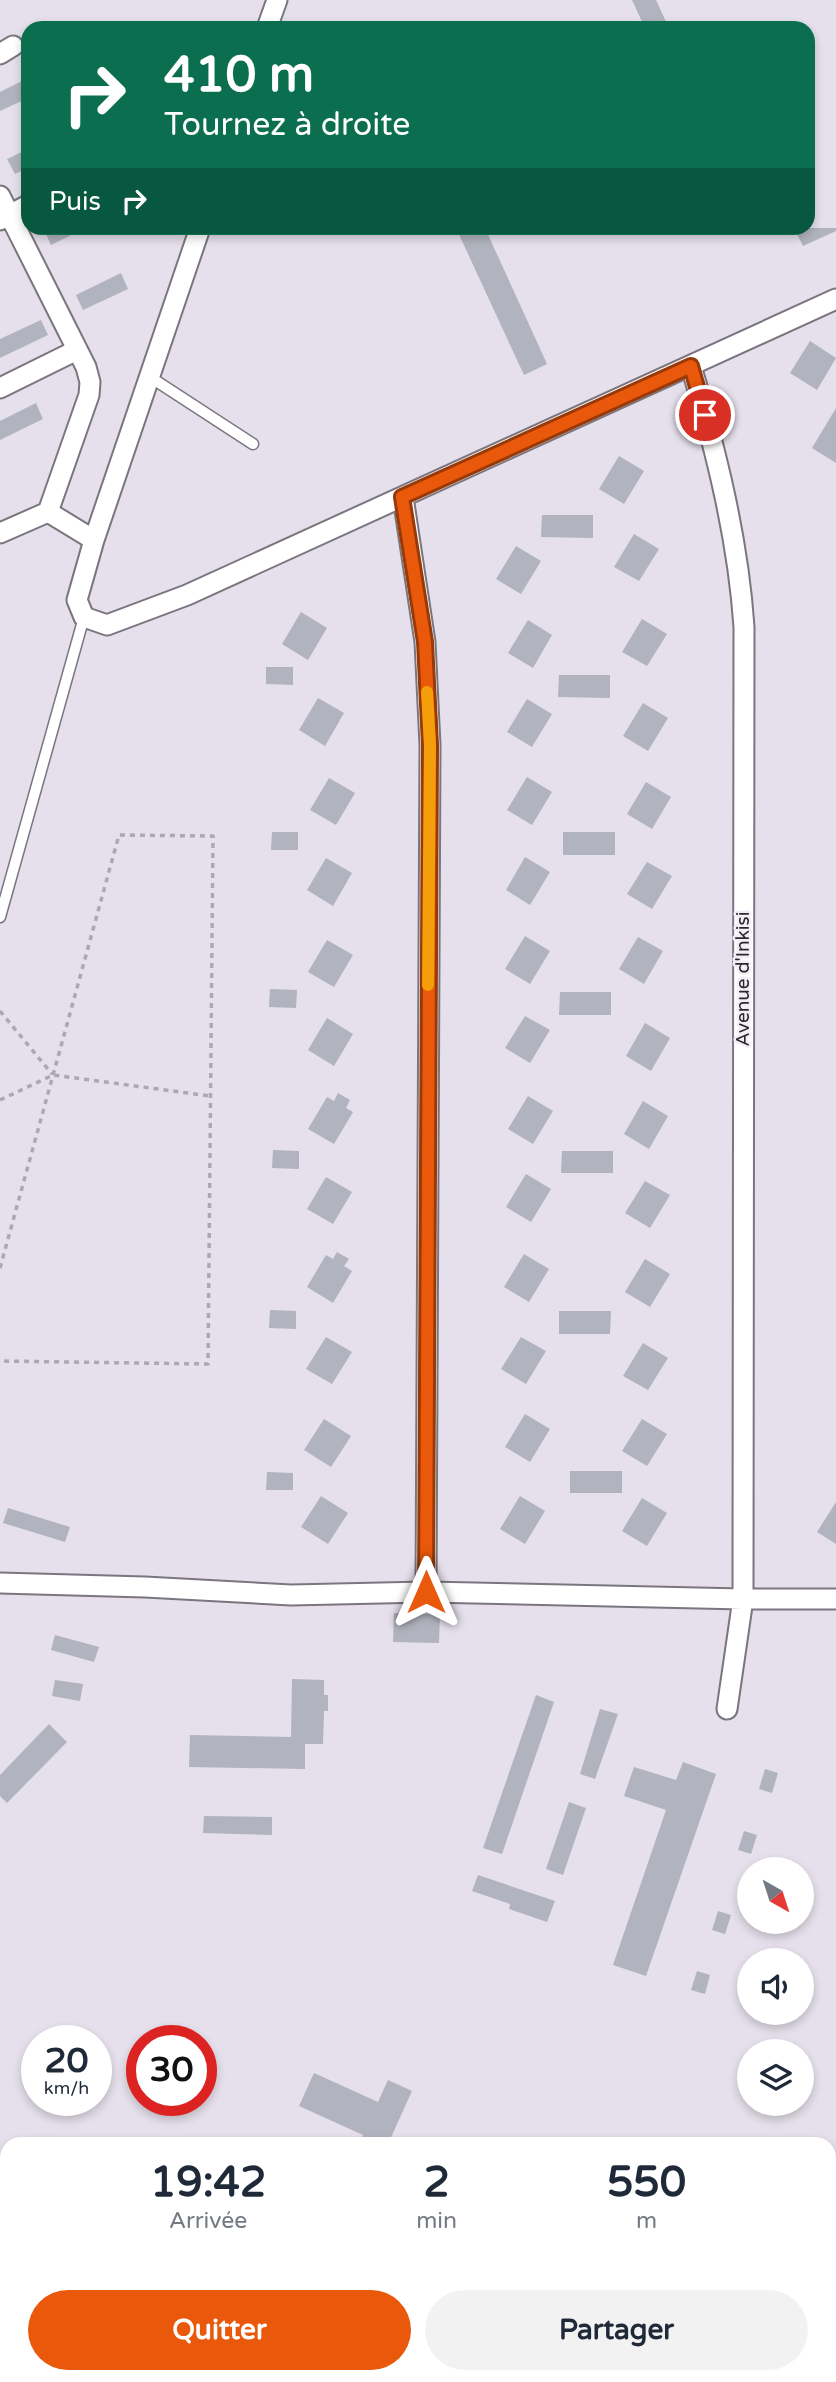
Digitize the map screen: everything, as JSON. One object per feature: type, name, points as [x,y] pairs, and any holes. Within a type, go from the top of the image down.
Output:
[{"type":"street","points":[[270,21],[277,0]]},
{"type":"street","points":[[0,196],[5,217],[77,350],[90,382],[89,395],[48,512],[0,533]]},
{"type":"street","points":[[5,217],[21,209]]},
{"type":"street","points":[[198,235],[94,540],[77,600],[84,617],[107,625],[187,595],[836,299]]},
{"type":"street","points":[[0,388],[77,350]]},
{"type":"street","name":"Avenue d'Inkisi","points":[[691,366],[713,440],[741,579],[744,627],[743,1599],[727,1709]]},
{"type":"street","points":[[402,497],[425,642],[430,745],[426,1592]]},
{"type":"street","points":[[48,512],[94,540]]},
{"type":"street","points":[[0,1583],[291,1595],[426,1592],[836,1599]]},
{"type":"lane","points":[[150,377],[253,444]]},
{"type":"lane","points":[[0,917],[84,617]]},
{"type":"path","points":[[0,1268],[119,835],[213,836],[208,1364],[0,1361]]},
{"type":"path","points":[[0,1011],[53,1075]]},
{"type":"path","points":[[0,1100],[53,1075],[210,1096]]},
{"type":"building","points":[[632,0],[656,0],[666,21],[642,21]]},
{"type":"building","points":[[21,82],[21,101],[0,111],[0,92]]},
{"type":"building","points":[[21,152],[21,171],[15,174],[7,159]]},
{"type":"building","points":[[815,228],[836,228],[836,231],[803,246],[798,235],[815,235]]},
{"type":"building","points":[[46,235],[72,235],[51,245]]},
{"type":"building","points":[[459,235],[488,235],[547,364],[524,375]]},
{"type":"building","points":[[121,273],[128,289],[83,310],[76,295]]},
{"type":"building","points":[[41,320],[48,335],[0,358],[0,339]]},
{"type":"building","points":[[810,341],[836,358],[817,390],[790,373]]},
{"type":"building","points":[[36,403],[43,419],[0,440],[0,421]]},
{"type":"building","points":[[836,408],[836,463],[812,448]]},
{"type":"building","points":[[619,456],[644,471],[624,504],[599,489]]},
{"type":"building","points":[[542,515],[593,515],[593,538],[541,537]]},
{"type":"building","points":[[634,534],[659,549],[639,581],[614,567]]},
{"type":"building","points":[[516,546],[541,561],[521,594],[496,579]]},
{"type":"building","points":[[301,612],[327,628],[308,660],[282,644]]},
{"type":"building","points":[[642,619],[667,634],[647,666],[622,652]]},
{"type":"building","points":[[528,620],[552,635],[533,668],[508,653]]},
{"type":"building","points":[[266,667],[293,667],[293,685],[266,684]]},
{"type":"building","points":[[559,675],[610,675],[610,698],[558,697]]},
{"type":"building","points":[[318,698],[344,713],[325,746],[299,730]]},
{"type":"building","points":[[527,699],[552,714],[532,747],[507,732]]},
{"type":"building","points":[[643,703],[668,718],[648,751],[623,736]]},
{"type":"building","points":[[527,777],[552,792],[532,825],[507,810]]},
{"type":"building","points":[[329,778],[355,793],[336,825],[310,810]]},
{"type":"building","points":[[646,782],[671,797],[652,829],[627,814]]},
{"type":"building","points":[[272,832],[298,832],[298,850],[271,850]]},
{"type":"building","points":[[563,832],[615,832],[615,855],[563,855]]},
{"type":"building","points":[[525,857],[550,872],[530,905],[506,890]]},
{"type":"building","points":[[326,858],[352,873],[333,906],[307,890]]},
{"type":"building","points":[[647,862],[672,876],[652,909],[627,894]]},
{"type":"building","points":[[525,936],[550,951],[530,984],[505,969]]},
{"type":"building","points":[[638,937],[663,951],[644,984],[619,969]]},
{"type":"building","points":[[327,940],[353,955],[334,987],[308,972]]},
{"type":"building","points":[[270,989],[297,990],[296,1008],[269,1007]]},
{"type":"building","points":[[560,992],[611,992],[611,1015],[559,1015]]},
{"type":"building","points":[[525,1016],[550,1030],[530,1063],[505,1048]]},
{"type":"building","points":[[327,1018],[353,1034],[334,1066],[308,1050]]},
{"type":"building","points":[[645,1023],[670,1038],[651,1071],[626,1056]]},
{"type":"building","points":[[338,1093],[350,1100],[346,1108],[353,1112],[334,1144],[308,1129],[327,1097],[334,1101]]},
{"type":"building","points":[[528,1096],[553,1111],[533,1144],[508,1129]]},
{"type":"building","points":[[643,1101],[668,1116],[649,1149],[624,1134]]},
{"type":"building","points":[[273,1150],[299,1151],[299,1169],[272,1168]]},
{"type":"building","points":[[562,1151],[613,1151],[613,1173],[561,1173]]},
{"type":"building","points":[[526,1174],[551,1189],[531,1222],[506,1207]]},
{"type":"building","points":[[326,1177],[352,1192],[333,1224],[307,1209]]},
{"type":"building","points":[[645,1181],[670,1195],[650,1228],[625,1213]]},
{"type":"building","points":[[337,1252],[349,1259],[344,1266],[352,1271],[333,1303],[307,1287],[326,1255],[333,1259]]},
{"type":"building","points":[[524,1254],[549,1269],[529,1302],[504,1287]]},
{"type":"building","points":[[645,1259],[670,1274],[650,1307],[625,1292]]},
{"type":"building","points":[[270,1310],[296,1311],[296,1329],[269,1328]]},
{"type":"building","points":[[559,1311],[611,1311],[610,1334],[559,1334]]},
{"type":"building","points":[[326,1337],[352,1352],[332,1384],[306,1369]]},
{"type":"building","points":[[521,1337],[546,1351],[526,1384],[501,1369]]},
{"type":"building","points":[[643,1343],[668,1358],[648,1390],[623,1376]]},
{"type":"building","points":[[525,1414],[550,1429],[530,1462],[505,1447]]},
{"type":"building","points":[[324,1419],[351,1436],[331,1467],[304,1450]]},
{"type":"building","points":[[642,1419],[667,1434],[647,1466],[622,1451]]},
{"type":"building","points":[[570,1471],[622,1471],[622,1493],[570,1493]]},
{"type":"building","points":[[267,1472],[293,1473],[293,1490],[266,1490]]},
{"type":"building","points":[[321,1496],[348,1513],[328,1544],[301,1527]]},
{"type":"building","points":[[520,1496],[545,1511],[525,1544],[500,1529]]},
{"type":"building","points":[[642,1498],[667,1513],[647,1546],[622,1531]]},
{"type":"building","points":[[836,1502],[836,1544],[817,1532]]},
{"type":"building","points":[[8,1508],[70,1527],[65,1542],[3,1523]]},
{"type":"building","points":[[394,1613],[440,1614],[439,1643],[393,1642]]},
{"type":"building","points":[[55,1635],[99,1647],[94,1662],[51,1650]]},
{"type":"building","points":[[292,1679],[324,1680],[324,1695],[328,1695],[328,1711],[324,1711],[323,1744],[305,1744],[305,1769],[189,1767],[190,1735],[291,1737]]},
{"type":"building","points":[[55,1680],[83,1684],[80,1701],[52,1696]]},
{"type":"building","points":[[536,1695],[554,1702],[502,1854],[483,1848]]},
{"type":"building","points":[[600,1709],[618,1714],[595,1779],[580,1774]]},
{"type":"building","points":[[49,1724],[67,1742],[7,1803],[0,1796],[0,1775]]},
{"type":"building","points":[[683,1762],[716,1774],[646,1976],[613,1965],[666,1810],[624,1796],[634,1767],[676,1780]]},
{"type":"building","points":[[765,1769],[778,1773],[772,1793],[759,1789]]},
{"type":"building","points":[[569,1802],[586,1808],[563,1875],[546,1869]]},
{"type":"building","points":[[204,1816],[272,1817],[272,1835],[203,1833]]},
{"type":"building","points":[[744,1831],[757,1835],[751,1854],[738,1850]]},
{"type":"building","points":[[478,1875],[555,1901],[547,1922],[509,1909],[510,1904],[472,1891]]},
{"type":"building","points":[[718,1911],[731,1915],[725,1934],[712,1930]]},
{"type":"building","points":[[697,1971],[710,1975],[705,1994],[691,1990]]},
{"type":"building","points":[[314,2073],[378,2102],[388,2080],[412,2091],[391,2137],[362,2137],[363,2135],[299,2106]]},
{"type":"slow traffic","points":[[427,692],[430,745],[428,985]]},
{"type":"route","points":[[426,1592],[430,745],[421,606],[402,497],[691,366],[705,415]]}]
